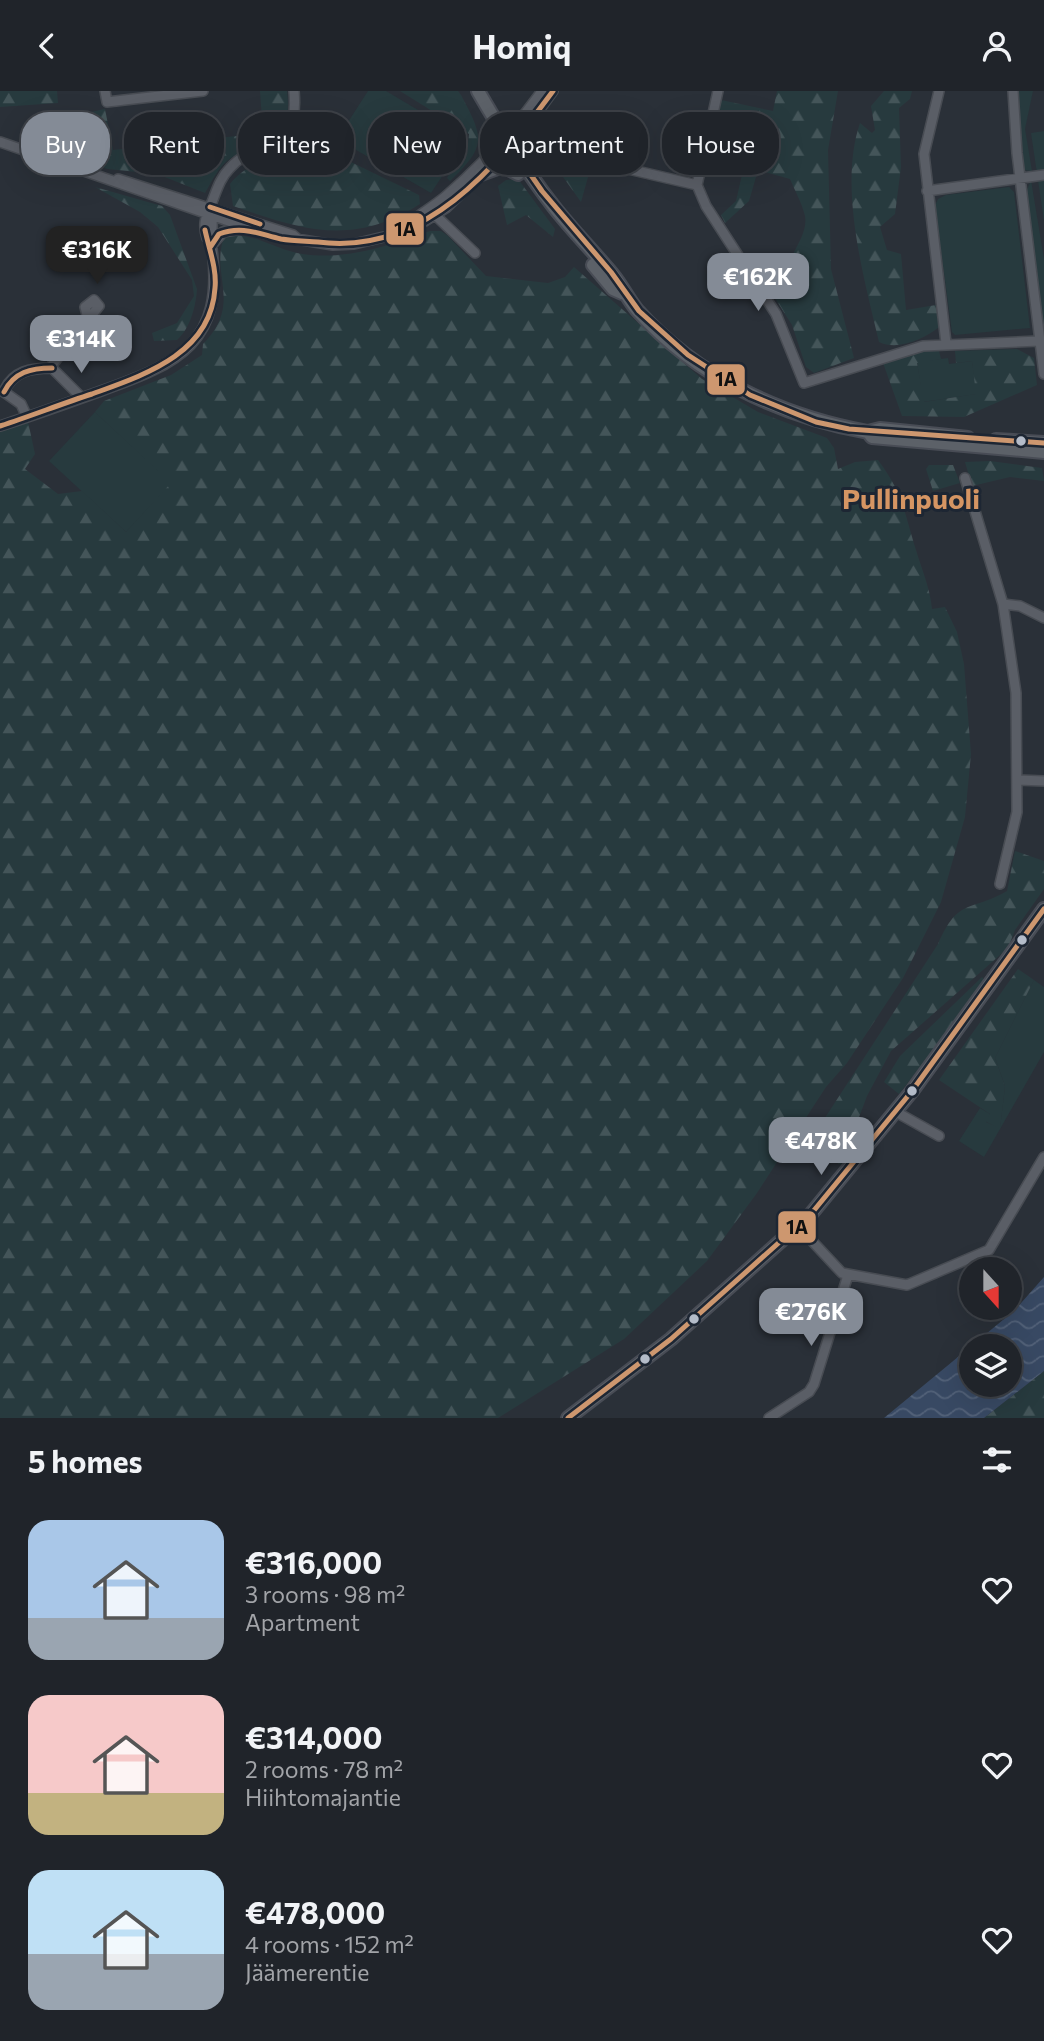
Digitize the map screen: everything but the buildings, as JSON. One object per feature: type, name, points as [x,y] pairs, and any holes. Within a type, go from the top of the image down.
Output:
[{"type":"main road","points":[[471,91],[484,112]]},
{"type":"main road","points":[[478,91],[490,112]]},
{"type":"main road","points":[[519,175],[613,289],[625,295]]},
{"type":"main road","points":[[529,175],[614,276],[625,295],[684,354],[748,394],[820,422],[868,432],[880,429],[1044,443]]},
{"type":"main road","points":[[868,432],[872,437],[1044,452]]},
{"type":"main road","points":[[568,1418],[671,1339],[826,1198],[896,1112],[1044,909]]},
{"type":"street","points":[[106,91],[107,102],[203,91]]},
{"type":"street","points":[[0,426],[159,369],[188,348],[202,330],[214,299],[216,280],[211,246],[206,235],[209,213],[230,168],[246,157],[268,148],[285,134],[293,118],[294,91]]},
{"type":"street","points":[[526,112],[542,91]]},
{"type":"street","points":[[534,112],[552,91]]},
{"type":"street","points":[[718,91],[697,185],[709,211],[776,314],[804,383],[908,349],[946,343],[1039,341]]},
{"type":"street","points":[[939,91],[925,144],[927,191],[946,343]]},
{"type":"street","points":[[1013,91],[1020,179],[1044,374]]},
{"type":"street","points":[[0,142],[209,213],[248,229],[289,240],[333,245],[354,244],[399,232],[433,212],[480,175]]},
{"type":"street","points":[[433,212],[480,168]]},
{"type":"street","points":[[648,174],[697,185]]},
{"type":"street","points":[[927,191],[1044,175]]},
{"type":"street","points":[[433,212],[475,253]]},
{"type":"street","points":[[209,213],[293,235],[299,240]]},
{"type":"street","points":[[211,246],[223,232],[248,229]]},
{"type":"street","points":[[27,417],[22,404],[4,392],[9,380],[20,372],[52,367],[89,323]]},
{"type":"street","points":[[52,367],[82,398]]},
{"type":"street","points":[[965,478],[1003,604],[1016,692],[1017,812],[1000,884]]},
{"type":"street","points":[[1003,604],[1020,605],[1044,618]]},
{"type":"street","points":[[1018,780],[1044,781]]},
{"type":"street","points":[[896,1112],[939,1136]]},
{"type":"street","points":[[798,1226],[839,1270],[848,1275],[907,1285],[985,1252],[994,1242],[1044,1157]]},
{"type":"street","points":[[769,1418],[809,1391],[814,1384],[848,1275]]},
{"type":"green space","points":[[0,91],[57,91],[58,103],[0,107]]},
{"type":"green space","points":[[260,91],[287,91],[287,112],[262,112]]},
{"type":"green space","points":[[368,91],[386,91],[421,112],[368,112],[368,157],[354,149],[354,113]]},
{"type":"green space","points":[[400,91],[458,91],[474,122],[478,141],[476,150],[466,165],[469,134],[466,132],[466,112],[434,112]]},
{"type":"green space","points":[[777,91],[838,91],[828,150],[831,269],[854,358],[814,373],[806,367],[792,325],[773,295],[787,278],[787,270],[805,224],[802,206],[790,179],[776,175],[779,175],[779,112],[719,110],[721,100],[773,111]]},
{"type":"green space","points":[[884,91],[912,91],[910,99],[899,108],[901,167],[895,214],[880,227],[887,250],[901,254],[906,310],[936,305],[939,327],[926,336],[894,345],[879,342],[861,261],[852,204],[854,148],[860,123],[872,133],[875,130],[871,106]]},
{"type":"green space","points":[[1018,91],[1033,91],[1025,129],[1032,171],[1024,170]]},
{"type":"green space","points":[[1044,131],[1044,221],[1031,133]]},
{"type":"green space","points":[[110,135],[113,150],[124,149],[124,171],[110,169]]},
{"type":"green space","points":[[238,136],[238,154],[224,164],[224,137]]},
{"type":"green space","points":[[354,164],[368,170],[368,175],[378,175],[419,195],[420,204],[372,226],[349,230],[305,227],[233,206],[230,184],[238,176],[354,175]]},
{"type":"green space","points":[[160,175],[215,175],[205,193]]},
{"type":"green space","points":[[400,175],[443,175],[431,193]]},
{"type":"green space","points":[[562,175],[589,175],[581,202]]},
{"type":"green space","points":[[742,175],[757,175],[749,201],[725,223],[721,215],[736,201]]},
{"type":"green space","points":[[518,179],[555,229],[553,237],[526,215],[507,225],[498,186],[506,180]]},
{"type":"green space","points":[[1031,180],[1044,259],[1044,332],[1026,193]]},
{"type":"green space","points":[[95,187],[162,206],[170,215],[197,289],[191,317],[177,340],[154,341],[152,333],[177,323],[194,296],[192,280],[158,227],[140,212]]},
{"type":"green space","points":[[1009,187],[1014,192],[1030,328],[955,335],[952,332],[935,206],[938,199],[946,195]]},
{"type":"green space","points":[[430,231],[441,231],[448,236],[486,276],[548,283],[565,277],[574,267],[702,379],[758,412],[827,438],[834,448],[838,469],[855,462],[878,460],[902,503],[928,586],[932,609],[945,607],[957,632],[964,664],[971,754],[965,817],[941,902],[903,978],[847,1063],[826,1087],[757,1193],[707,1261],[624,1339],[498,1418],[0,1418],[0,426],[27,417],[35,454],[25,469],[58,494],[82,491],[126,532],[171,483],[95,412],[104,401],[171,375],[202,355],[203,344],[215,329],[224,302],[220,264],[224,237],[242,236],[297,253],[331,255],[365,251]]},
{"type":"green space","points":[[1017,349],[1034,358],[1037,385],[964,417],[902,416],[882,360],[925,351],[939,351],[941,359],[917,363],[924,402],[976,394],[972,361],[956,363],[955,351]]},
{"type":"green space","points":[[948,358],[949,364],[972,361],[977,394],[923,402],[917,362]]},
{"type":"green space","points":[[95,412],[172,483],[126,532],[49,461]]},
{"type":"green space","points":[[990,461],[1042,468],[1044,481],[1010,477],[972,486],[965,462]]},
{"type":"green space","points":[[929,465],[953,465],[960,483],[933,491],[926,469]]},
{"type":"green space","points":[[1015,851],[1044,861],[1044,889],[1015,930],[1008,948],[891,1051],[867,1096],[841,1165],[808,1144],[952,919],[966,908],[1007,891]]},
{"type":"green space","points":[[1018,969],[1034,980],[995,1058],[1005,1086],[1000,1129],[985,1121],[990,1114],[939,1080]]},
{"type":"green space","points":[[982,977],[986,982],[899,1094],[884,1082],[900,1056]]},
{"type":"green space","points":[[1034,980],[1044,987],[1044,1052],[984,1157],[959,1141],[980,1108],[990,1114],[986,1122],[1000,1128],[1005,1086],[995,1058]]},
{"type":"green space","points":[[1044,1371],[1044,1418],[984,1418],[1011,1397],[1022,1397],[1022,1388]]},
{"type":"water","points":[[1044,1277],[1044,1371],[1022,1388],[1022,1334],[986,1334],[1003,1320],[1022,1320],[1022,1302]]},
{"type":"water","points":[[959,1356],[959,1397],[1011,1397],[984,1418],[884,1418]]},
{"type":"transit line","name":"1A","points":[[211,246],[219,234],[235,230],[281,239],[318,242],[356,243],[392,235],[424,220],[454,200],[482,176],[508,149],[553,91]]},
{"type":"transit line","name":"1A","points":[[531,175],[611,272],[639,311],[688,355],[750,395],[816,422],[849,429],[1044,443]]},
{"type":"transit line","name":"1A","points":[[210,207],[260,224]]},
{"type":"transit line","name":"1A","points":[[0,426],[133,379],[172,359],[188,346],[211,311],[215,288],[214,266],[205,230]]},
{"type":"transit line","name":"1A","points":[[4,392],[18,376],[37,369],[52,368]]},
{"type":"transit line","name":"1A","points":[[568,1418],[671,1339],[811,1214],[912,1091],[1044,909]]},
{"type":"district","name":"Pullinpuoli","points":[[911,499]]}]
